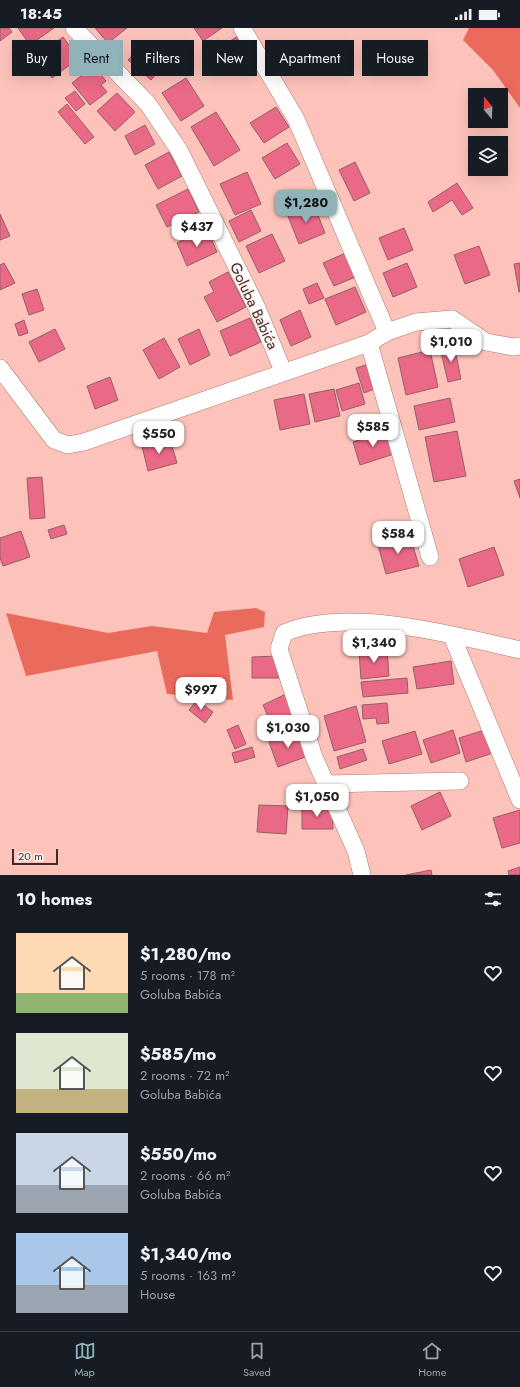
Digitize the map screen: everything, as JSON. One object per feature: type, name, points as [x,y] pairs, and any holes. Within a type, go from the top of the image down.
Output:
[{"type":"street","name":"Goluba Babića","points":[[74,28],[148,104],[179,150],[256,308],[284,371]]},
{"type":"street","points":[[242,28],[296,119],[387,332]]},
{"type":"street","points":[[0,368],[54,440],[68,445],[84,442],[369,342],[387,332],[416,322],[452,319],[486,342],[513,347],[520,346]]},
{"type":"street","points":[[369,342],[430,557]]},
{"type":"street","points":[[362,875],[356,851],[314,757],[279,649],[284,633],[295,628],[332,621],[414,627],[520,650]]},
{"type":"street","points":[[452,636],[520,800]]},
{"type":"street","points":[[326,784],[460,781]]},
{"type":"shaded area","points":[[469,28],[520,28],[520,108],[508,91],[508,88],[506,88],[493,70],[463,40]]},
{"type":"shaded area","points":[[256,608],[265,612],[264,627],[225,635],[233,700],[167,694],[157,651],[26,676],[6,613],[108,633],[152,626],[207,633],[214,612]]},
{"type":"building","points":[[9,28],[12,32],[0,41],[0,29]]},
{"type":"building","points":[[18,28],[54,28],[37,40],[26,40]]},
{"type":"building","points":[[95,28],[127,28],[112,40],[105,40]]},
{"type":"building","points":[[194,28],[222,28],[204,40],[202,40]]},
{"type":"building","points":[[238,36],[240,40],[232,40]]},
{"type":"building","points":[[63,37],[69,45],[69,65],[61,71],[61,40],[59,40]]},
{"type":"building","points":[[81,76],[102,76],[106,81],[101,85],[107,92],[90,105],[72,83]]},
{"type":"building","points":[[146,76],[154,76],[151,80]]},
{"type":"building","points":[[186,78],[204,106],[181,121],[162,93]]},
{"type":"building","points":[[75,91],[85,104],[76,111],[65,98]]},
{"type":"building","points":[[117,93],[135,112],[115,131],[97,111]]},
{"type":"building","points":[[67,104],[94,137],[85,144],[58,112]]},
{"type":"building","points":[[276,107],[289,127],[264,143],[250,123]]},
{"type":"building","points":[[216,112],[240,150],[214,166],[191,127]]},
{"type":"building","points":[[145,125],[155,144],[135,155],[125,136]]},
{"type":"building","points":[[287,143],[300,164],[275,179],[262,158]]},
{"type":"building","points":[[169,152],[182,176],[158,189],[145,165]]},
{"type":"building","points":[[355,162],[370,193],[354,201],[339,170]]},
{"type":"building","points":[[247,172],[261,204],[235,215],[220,184]]},
{"type":"building","points":[[457,183],[473,208],[462,215],[452,200],[433,212],[428,202]]},
{"type":"building","points":[[188,189],[199,212],[167,227],[156,205]]},
{"type":"building","points":[[314,205],[325,233],[299,244],[288,216]]},
{"type":"building","points":[[251,210],[261,231],[239,242],[229,221]]},
{"type":"building","points":[[0,214],[10,236],[0,240]]},
{"type":"building","points":[[404,228],[413,250],[388,260],[379,238]]},
{"type":"building","points":[[207,229],[217,252],[187,266],[177,243]]},
{"type":"building","points":[[272,234],[285,261],[259,273],[246,246]]},
{"type":"building","points":[[479,246],[490,275],[465,284],[454,255]]},
{"type":"building","points":[[348,252],[358,276],[334,286],[323,263]]},
{"type":"building","points":[[4,263],[15,283],[0,290],[0,265]]},
{"type":"building","points":[[407,263],[417,287],[393,297],[383,273]]},
{"type":"building","points":[[520,263],[520,292],[519,292],[514,264]]},
{"type":"building","points":[[228,272],[246,307],[217,322],[204,297],[214,292],[209,282]]},
{"type":"building","points":[[317,283],[324,298],[309,304],[303,289]]},
{"type":"building","points":[[355,287],[366,312],[336,325],[325,299]]},
{"type":"building","points":[[37,289],[44,310],[29,315],[22,294]]},
{"type":"building","points":[[300,310],[311,337],[291,346],[280,320]]},
{"type":"building","points":[[250,318],[261,342],[230,356],[220,331]]},
{"type":"building","points":[[24,320],[28,333],[19,336],[15,324]]},
{"type":"building","points":[[55,329],[65,349],[39,362],[29,342]]},
{"type":"building","points":[[199,329],[210,355],[190,365],[178,339]]},
{"type":"building","points":[[164,338],[180,367],[159,379],[143,350]]},
{"type":"building","points":[[454,345],[461,379],[448,382],[440,348]]},
{"type":"building","points":[[430,350],[438,387],[406,395],[398,358]]},
{"type":"building","points":[[372,363],[380,387],[364,393],[356,368]]},
{"type":"building","points":[[110,377],[118,400],[95,409],[87,386]]},
{"type":"building","points":[[359,383],[365,404],[342,411],[336,390]]},
{"type":"building","points":[[334,389],[340,416],[315,422],[309,394]]},
{"type":"building","points":[[304,394],[310,424],[280,430],[274,400]]},
{"type":"building","points":[[450,398],[455,422],[419,430],[414,406]]},
{"type":"building","points":[[457,431],[466,476],[434,482],[425,437]]},
{"type":"building","points":[[386,432],[394,454],[360,465],[353,442]]},
{"type":"building","points":[[170,439],[177,463],[148,471],[142,446]]},
{"type":"building","points":[[42,477],[45,518],[30,519],[27,478]]},
{"type":"building","points":[[520,479],[520,498],[514,481]]},
{"type":"building","points":[[64,525],[67,534],[51,539],[48,530]]},
{"type":"building","points":[[21,531],[30,557],[3,566],[0,558],[0,538]]},
{"type":"building","points":[[410,536],[419,566],[386,574],[378,545]]},
{"type":"building","points":[[494,547],[504,575],[468,587],[459,559]]},
{"type":"building","points":[[387,649],[389,676],[361,679],[359,652]]},
{"type":"building","points":[[278,656],[279,678],[252,678],[252,657]]},
{"type":"building","points":[[451,661],[454,684],[417,689],[413,667]]},
{"type":"building","points":[[407,678],[408,693],[363,697],[361,682]]},
{"type":"building","points":[[286,694],[295,714],[272,725],[263,705]]},
{"type":"building","points":[[197,700],[213,712],[205,723],[189,710]]},
{"type":"building","points":[[387,703],[389,723],[377,724],[376,718],[363,719],[362,705]]},
{"type":"building","points":[[356,706],[366,742],[334,751],[324,716]]},
{"type":"building","points":[[238,725],[246,744],[235,749],[227,730]]},
{"type":"building","points":[[488,729],[496,752],[466,762],[459,738]]},
{"type":"building","points":[[453,730],[460,753],[431,763],[423,740]]},
{"type":"building","points":[[299,731],[308,756],[278,767],[269,742]]},
{"type":"building","points":[[415,731],[422,754],[389,764],[382,741]]},
{"type":"building","points":[[252,747],[255,757],[235,763],[232,753]]},
{"type":"building","points":[[363,749],[367,760],[340,769],[337,757]]},
{"type":"building","points":[[440,792],[451,816],[422,830],[411,806]]},
{"type":"building","points":[[259,805],[288,806],[286,834],[257,832]]},
{"type":"building","points":[[302,806],[332,806],[333,829],[302,829]]},
{"type":"building","points":[[520,810],[520,843],[502,848],[493,818]]},
{"type":"building","points":[[520,867],[520,875],[509,875],[508,871]]},
{"type":"building","points":[[431,870],[432,875],[406,875]]}]
